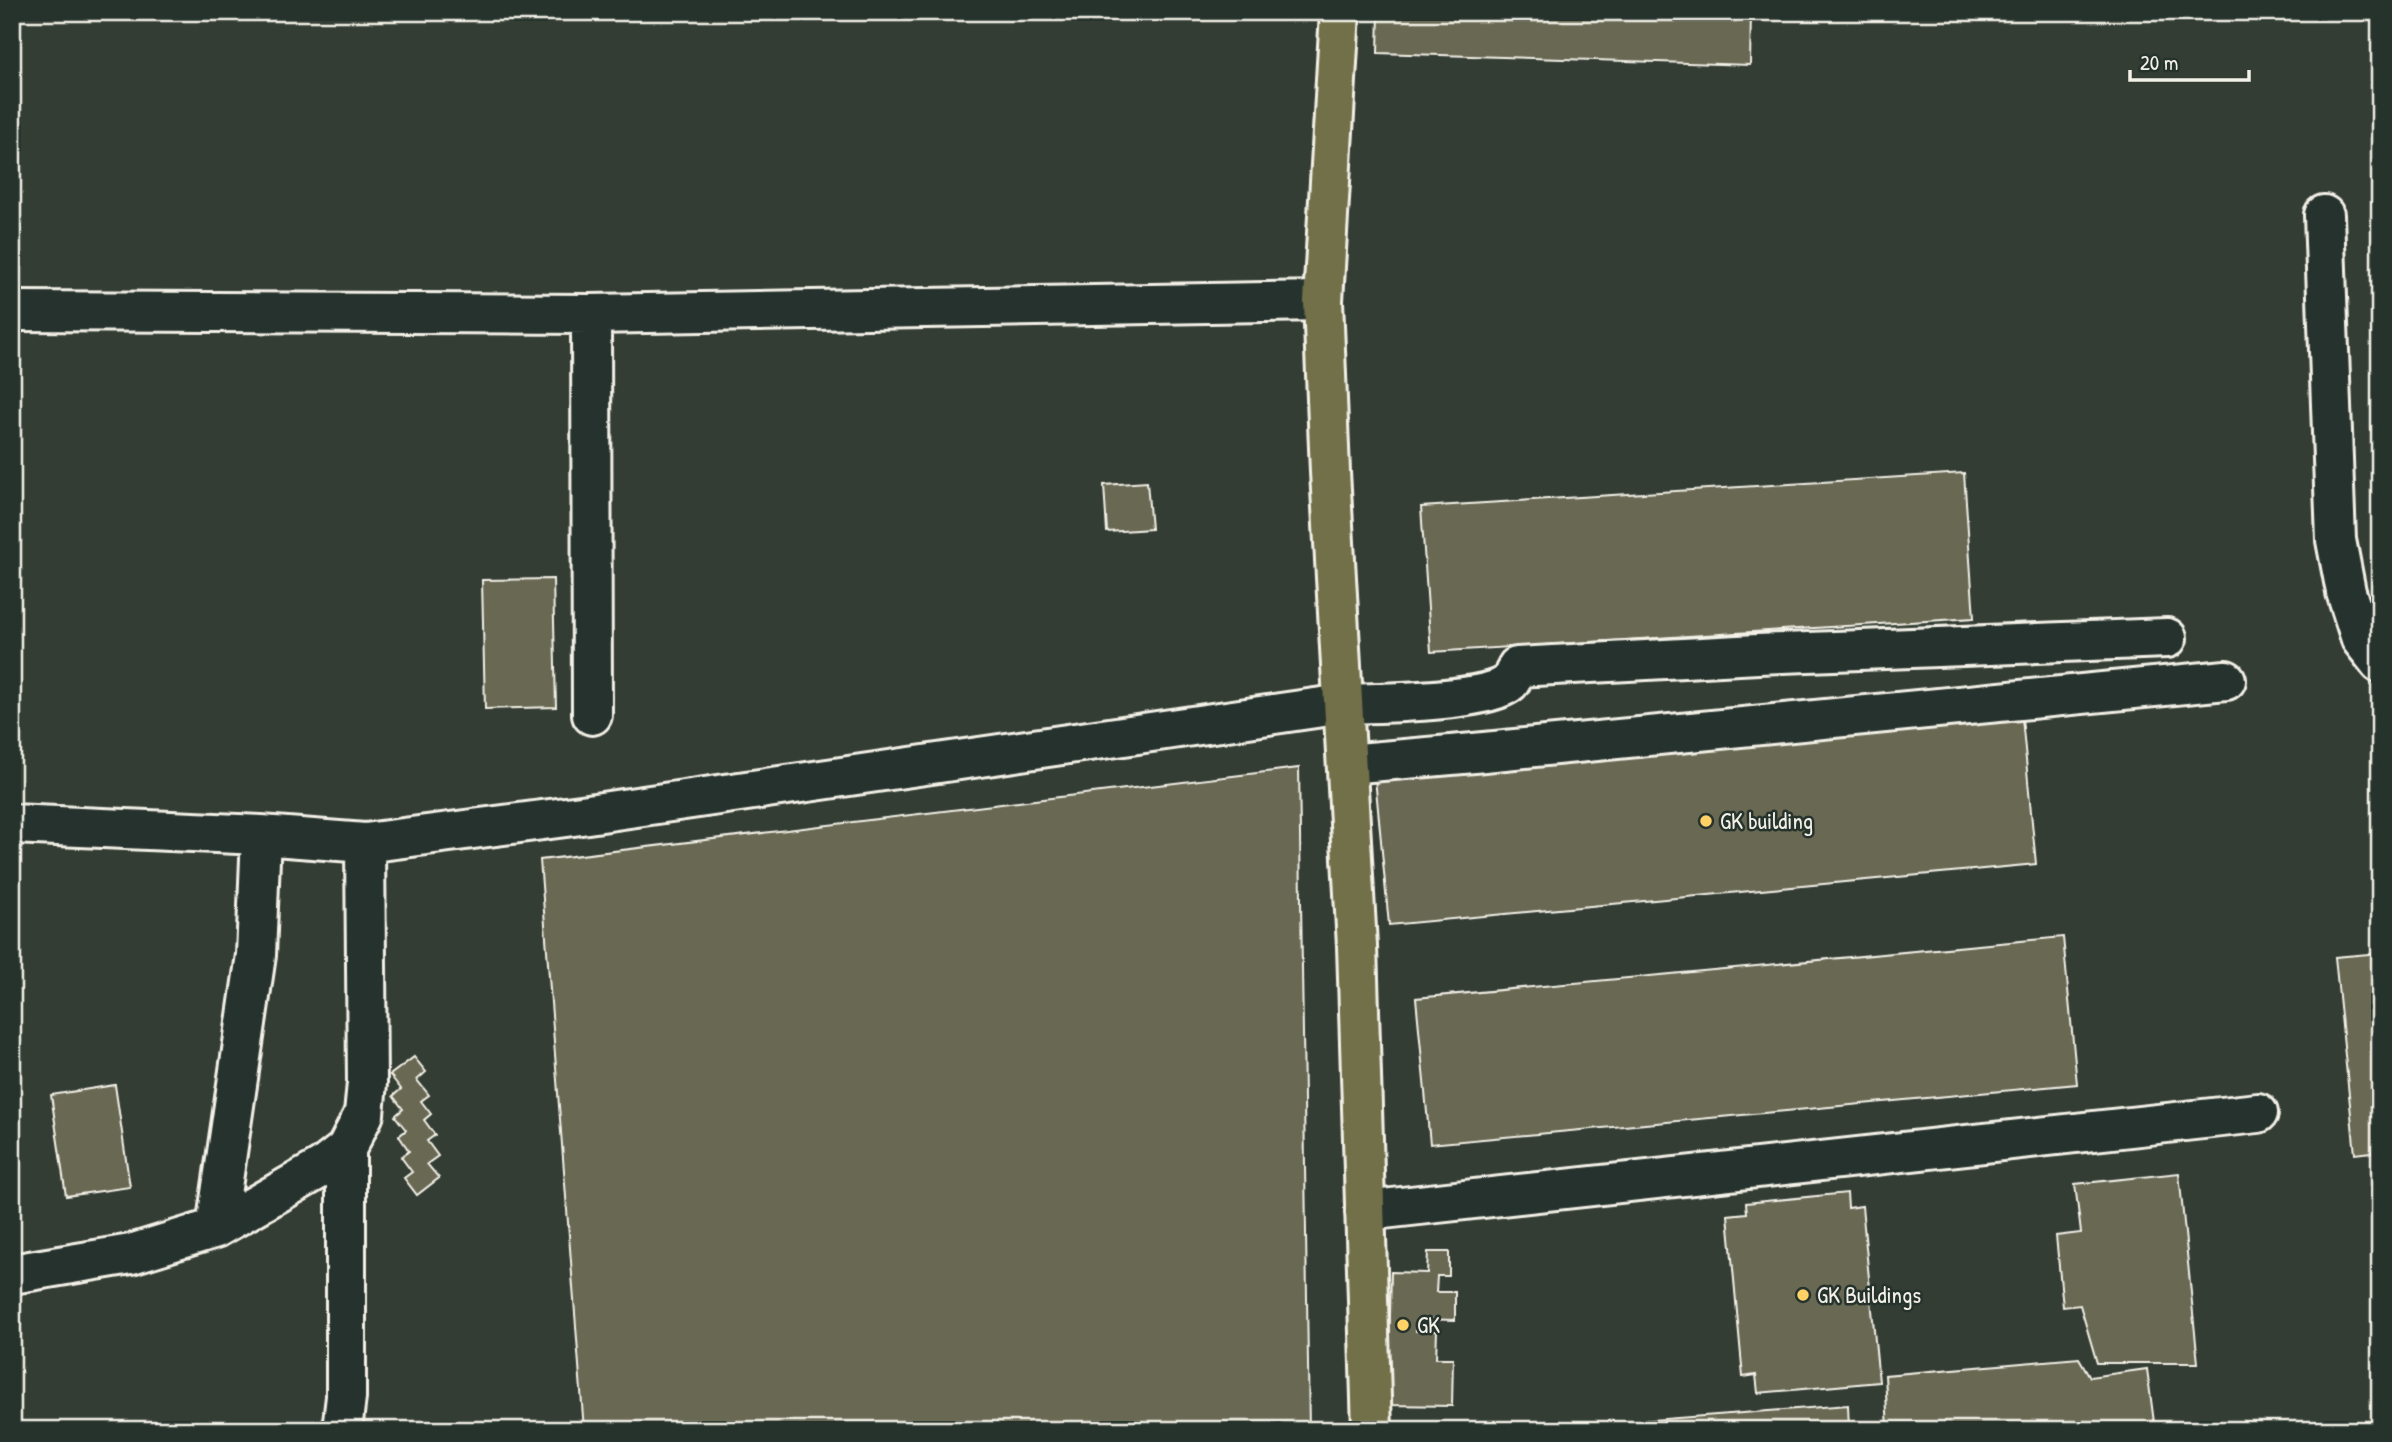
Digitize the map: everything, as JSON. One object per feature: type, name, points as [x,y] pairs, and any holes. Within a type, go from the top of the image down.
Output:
[{"type":"main road","points":[[1340,12],[1323,301],[1357,946],[1372,1430]]},
{"type":"street","points":[[2324,215],[2336,540],[2346,593],[2361,639],[2380,663]]},
{"type":"street","points":[[12,311],[591,314],[1323,301]]},
{"type":"street","points":[[591,314],[592,715]]},
{"type":"street","points":[[12,824],[261,835],[365,843],[595,813],[1343,704],[1441,699],[1491,691],[1510,682],[1517,667],[1758,654],[2167,638]]},
{"type":"street","points":[[1347,764],[2226,680]]},
{"type":"street","points":[[216,1228],[256,955],[261,835]]},
{"type":"street","points":[[12,1274],[131,1254],[216,1228],[323,1167],[346,1149],[364,1114],[367,1083],[365,843]]},
{"type":"street","points":[[1366,1211],[2258,1113]]},
{"type":"street","points":[[342,1430],[346,1397],[346,1149]]},
{"type":"building","points":[[1379,12],[1751,12],[1750,65],[1378,53]]},
{"type":"building","points":[[1964,473],[1974,618],[1431,652],[1421,507]]},
{"type":"building","points":[[1147,482],[1151,529],[1107,532],[1104,485]]},
{"type":"building","points":[[553,579],[556,707],[485,709],[482,580]]},
{"type":"building","name":"GK building","points":[[2022,718],[2036,864],[1389,925],[1375,778]]},
{"type":"building","points":[[1299,768],[1309,1430],[584,1430],[540,860]]},
{"type":"building","points":[[2063,937],[2077,1084],[1430,1144],[1416,998]]},
{"type":"building","points":[[2380,953],[2380,1151],[2355,1154],[2335,957]]},
{"type":"building","points":[[414,1057],[426,1072],[417,1080],[429,1095],[421,1101],[431,1114],[424,1120],[435,1135],[427,1141],[438,1156],[427,1164],[439,1178],[417,1195],[404,1178],[412,1172],[401,1157],[409,1151],[399,1136],[406,1130],[395,1116],[403,1109],[393,1096],[401,1089],[390,1075]]},
{"type":"building","points":[[115,1085],[130,1187],[66,1196],[51,1095]]},
{"type":"building","points":[[2179,1173],[2198,1363],[2097,1363],[2080,1305],[2063,1307],[2056,1236],[2081,1233],[2075,1184]]},
{"type":"building","name":"GK Buildings","points":[[1847,1193],[1848,1208],[1862,1206],[1879,1382],[1758,1393],[1756,1375],[1743,1377],[1728,1215],[1747,1213],[1746,1203]]},
{"type":"building","name":"GK","points":[[1428,1252],[1449,1252],[1449,1276],[1437,1276],[1436,1292],[1455,1292],[1455,1320],[1417,1319],[1416,1331],[1437,1331],[1436,1358],[1453,1358],[1452,1406],[1388,1405],[1391,1272],[1427,1273]]},
{"type":"building","name":"GK Buildings","points":[[2079,1358],[2090,1377],[2147,1369],[2155,1430],[1888,1430],[1885,1375]]},
{"type":"building","points":[[1848,1405],[1849,1430],[1522,1430]]},
{"type":"place","name":"GK building","points":[[1706,821]]},
{"type":"place","name":"GK Buildings","points":[[1803,1295]]},
{"type":"place","name":"GK","points":[[1403,1325]]}]
